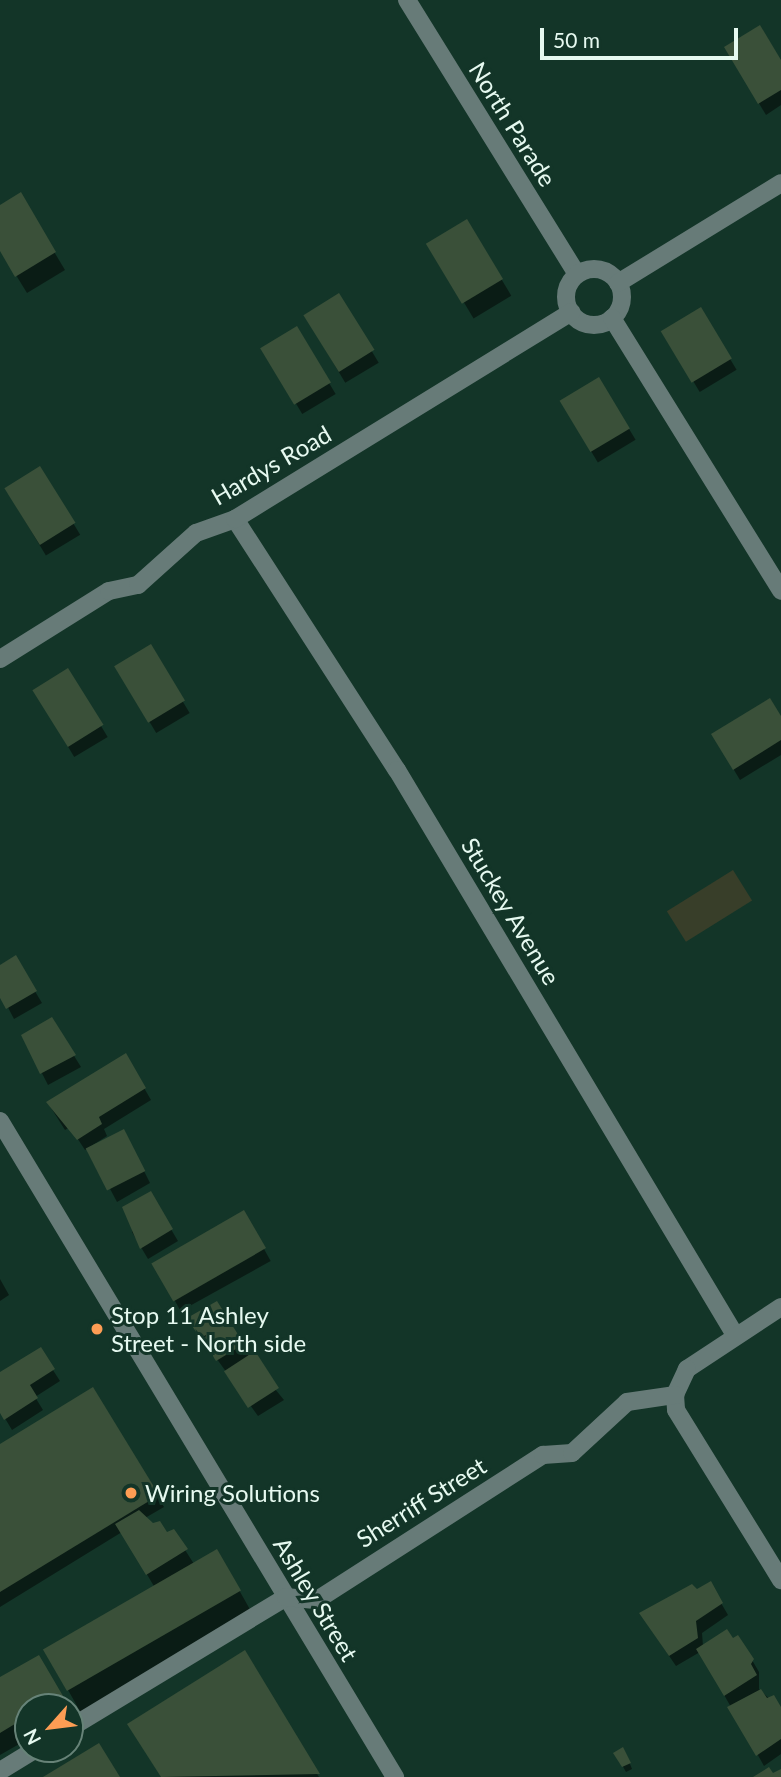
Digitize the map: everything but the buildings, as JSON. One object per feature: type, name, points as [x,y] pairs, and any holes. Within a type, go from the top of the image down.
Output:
[{"type":"street","name":"North Parade","points":[[407,0],[577,274]]},
{"type":"street","points":[[618,283],[781,183]]},
{"type":"street","points":[[591,269],[607,271],[618,283],[620,308],[612,318],[590,324],[571,312],[566,299],[568,285],[577,274],[591,269]]},
{"type":"street","name":"Hardys Road","points":[[0,659],[109,591],[138,585],[196,533],[235,519],[571,312]]},
{"type":"street","points":[[612,318],[781,591]]},
{"type":"street","name":"Stuckey Avenue","points":[[235,519],[397,770],[735,1335]]},
{"type":"street","name":"Ashley Street","points":[[0,1121],[395,1777]]},
{"type":"street","points":[[781,1307],[687,1369],[675,1395],[676,1410],[781,1580]]},
{"type":"street","name":"Sherriff Street","points":[[286,1597],[317,1600],[370,1562],[543,1455],[572,1454],[627,1402],[675,1395]]},
{"type":"street","points":[[84,1720],[286,1597]]},
{"type":"green space","points":[[733,870],[752,901],[686,942],[667,911]]},
{"type":"place","name":"Stop 11 Ashley Street - North side","points":[[97,1329]]},
{"type":"place","name":"Wiring Solutions","points":[[131,1493]]}]
